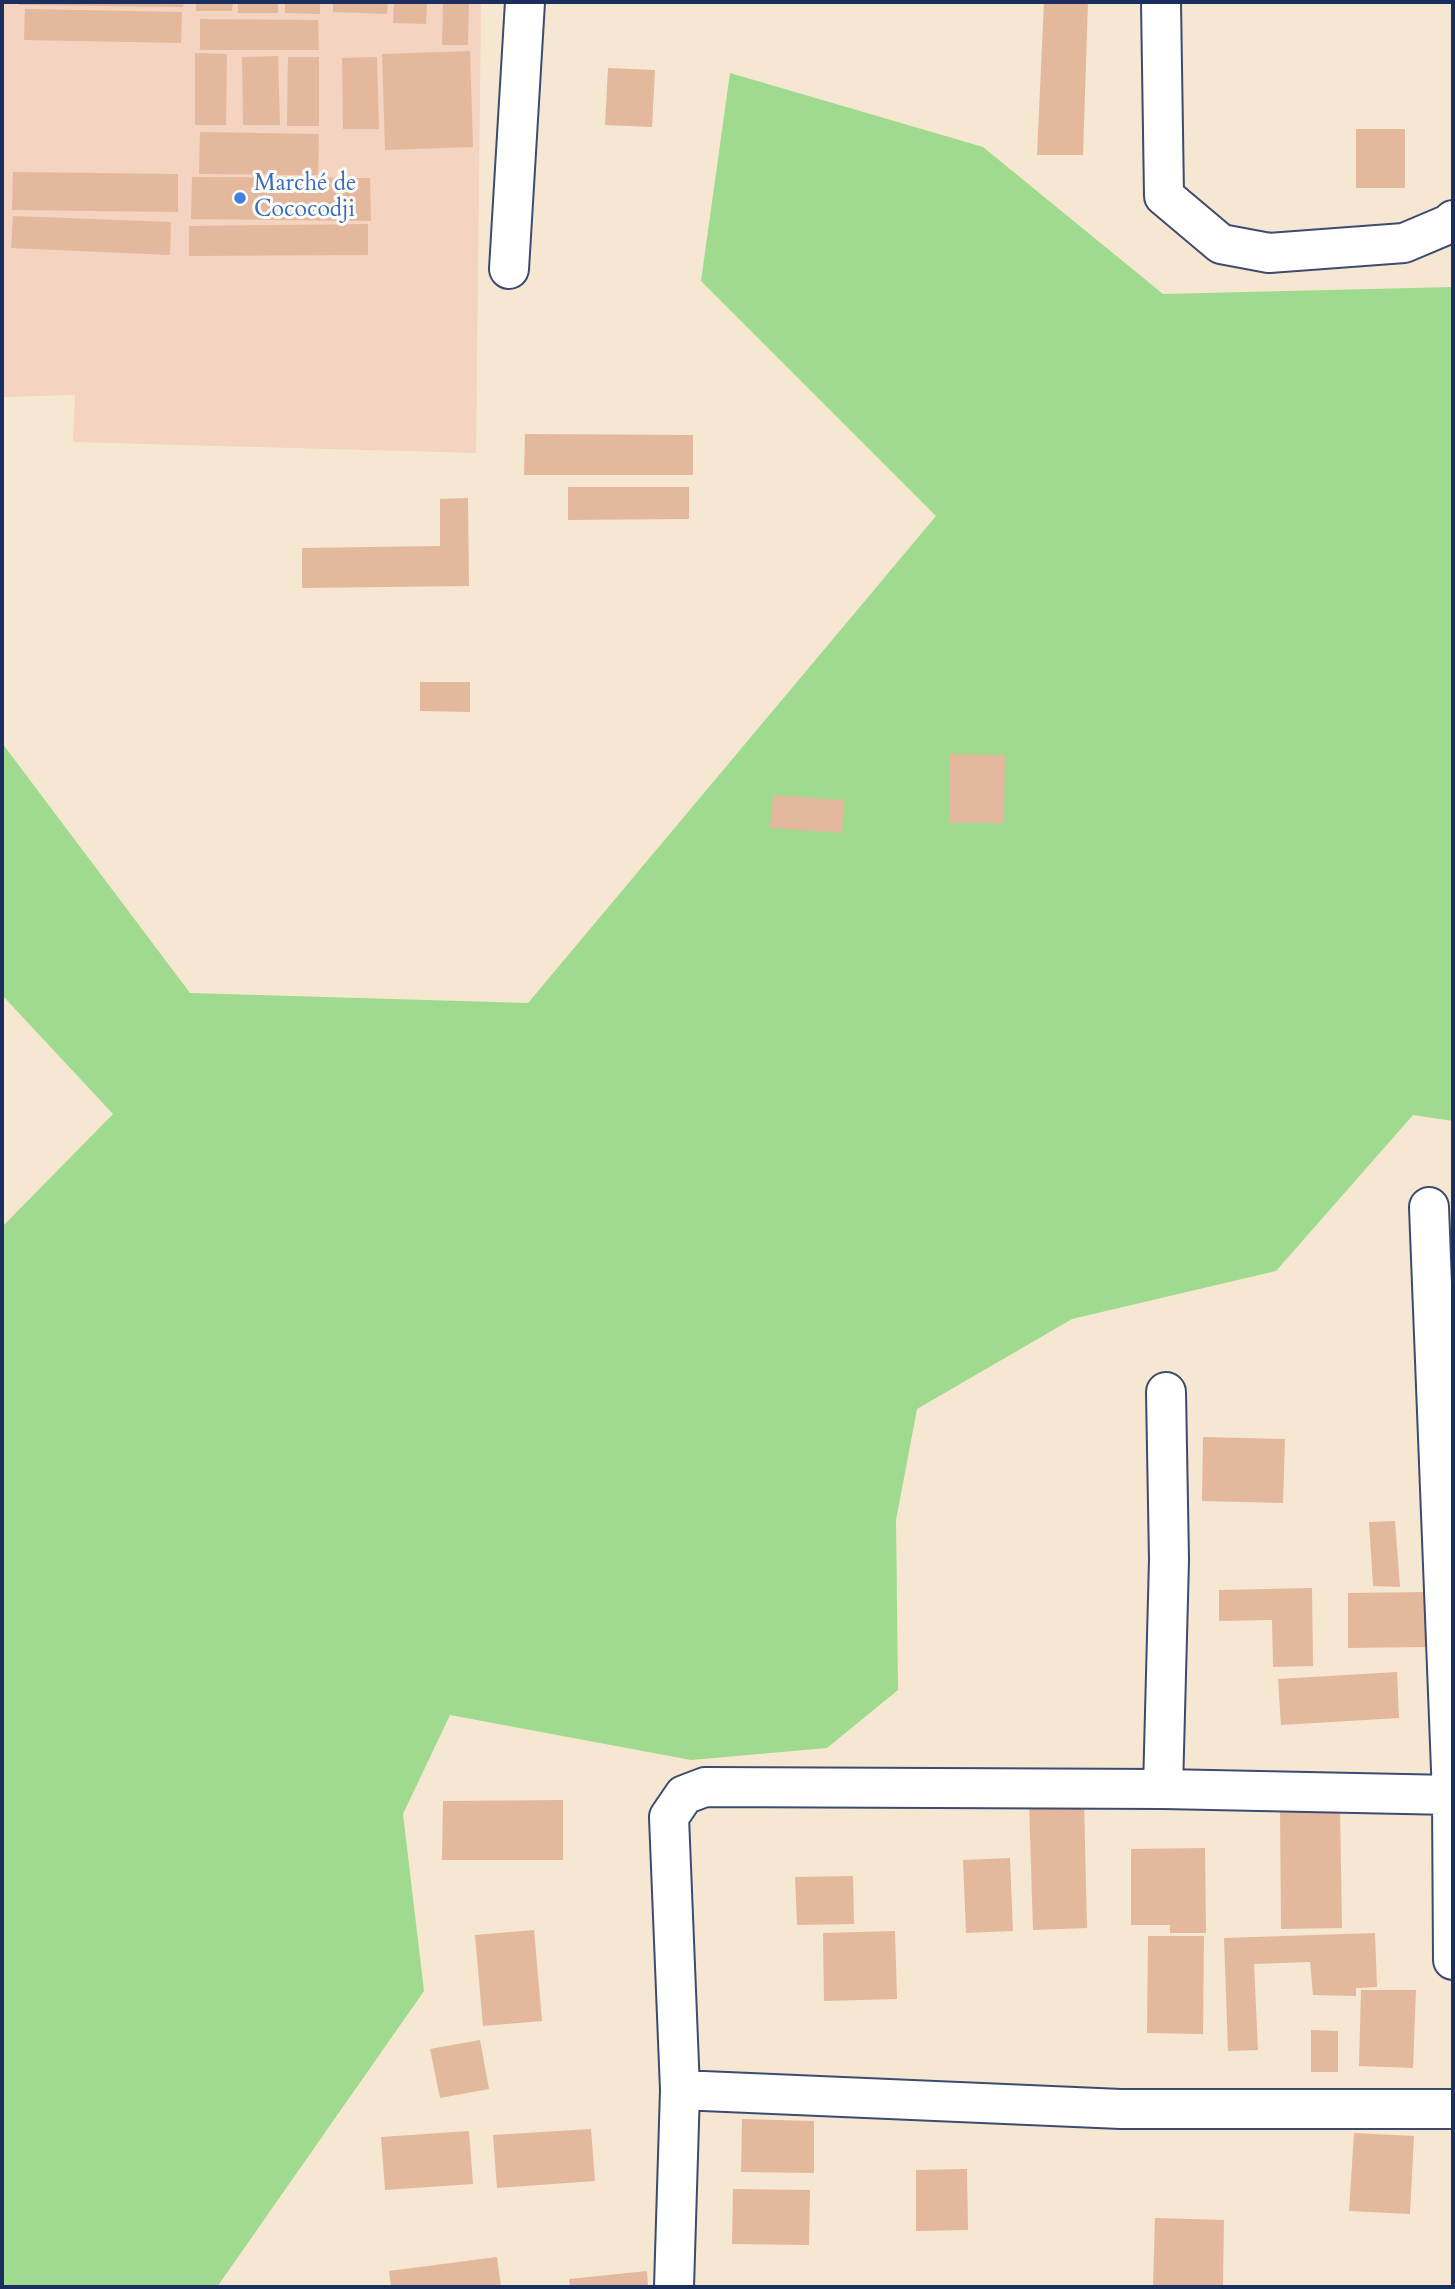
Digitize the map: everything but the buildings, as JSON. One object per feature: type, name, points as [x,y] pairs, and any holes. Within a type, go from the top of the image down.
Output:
[{"type":"street","points":[[509,269],[525,2]]},
{"type":"street","points":[[1161,2],[1164,196],[1221,244],[1269,253],[1404,243],[1453,220]]},
{"type":"street","points":[[1429,1207],[1452,1795],[1453,1960]]},
{"type":"street","points":[[1163,1789],[1169,1560],[1166,1392]]},
{"type":"street","points":[[674,2287],[680,2090],[669,1817],[684,1795],[705,1787],[1163,1789],[1452,1795]]},
{"type":"street","points":[[680,2090],[1121,2109],[1453,2109]]},
{"type":"shaded area","name":"Marché de Cococodji","points":[[2,2],[481,2],[476,453],[73,442],[75,395],[2,397]]},
{"type":"green space","points":[[730,73],[983,147],[1163,294],[1453,287],[1453,1121],[1413,1115],[1276,1271],[1072,1319],[917,1409],[896,1520],[898,1690],[827,1748],[691,1760],[450,1715],[403,1814],[424,1991],[217,2287],[2,2287],[2,1227],[113,1114],[2,995],[2,743],[190,993],[528,1003],[936,516],[701,281]]},
{"type":"place","name":"Marché de Cococodji","points":[[240,198]]}]
